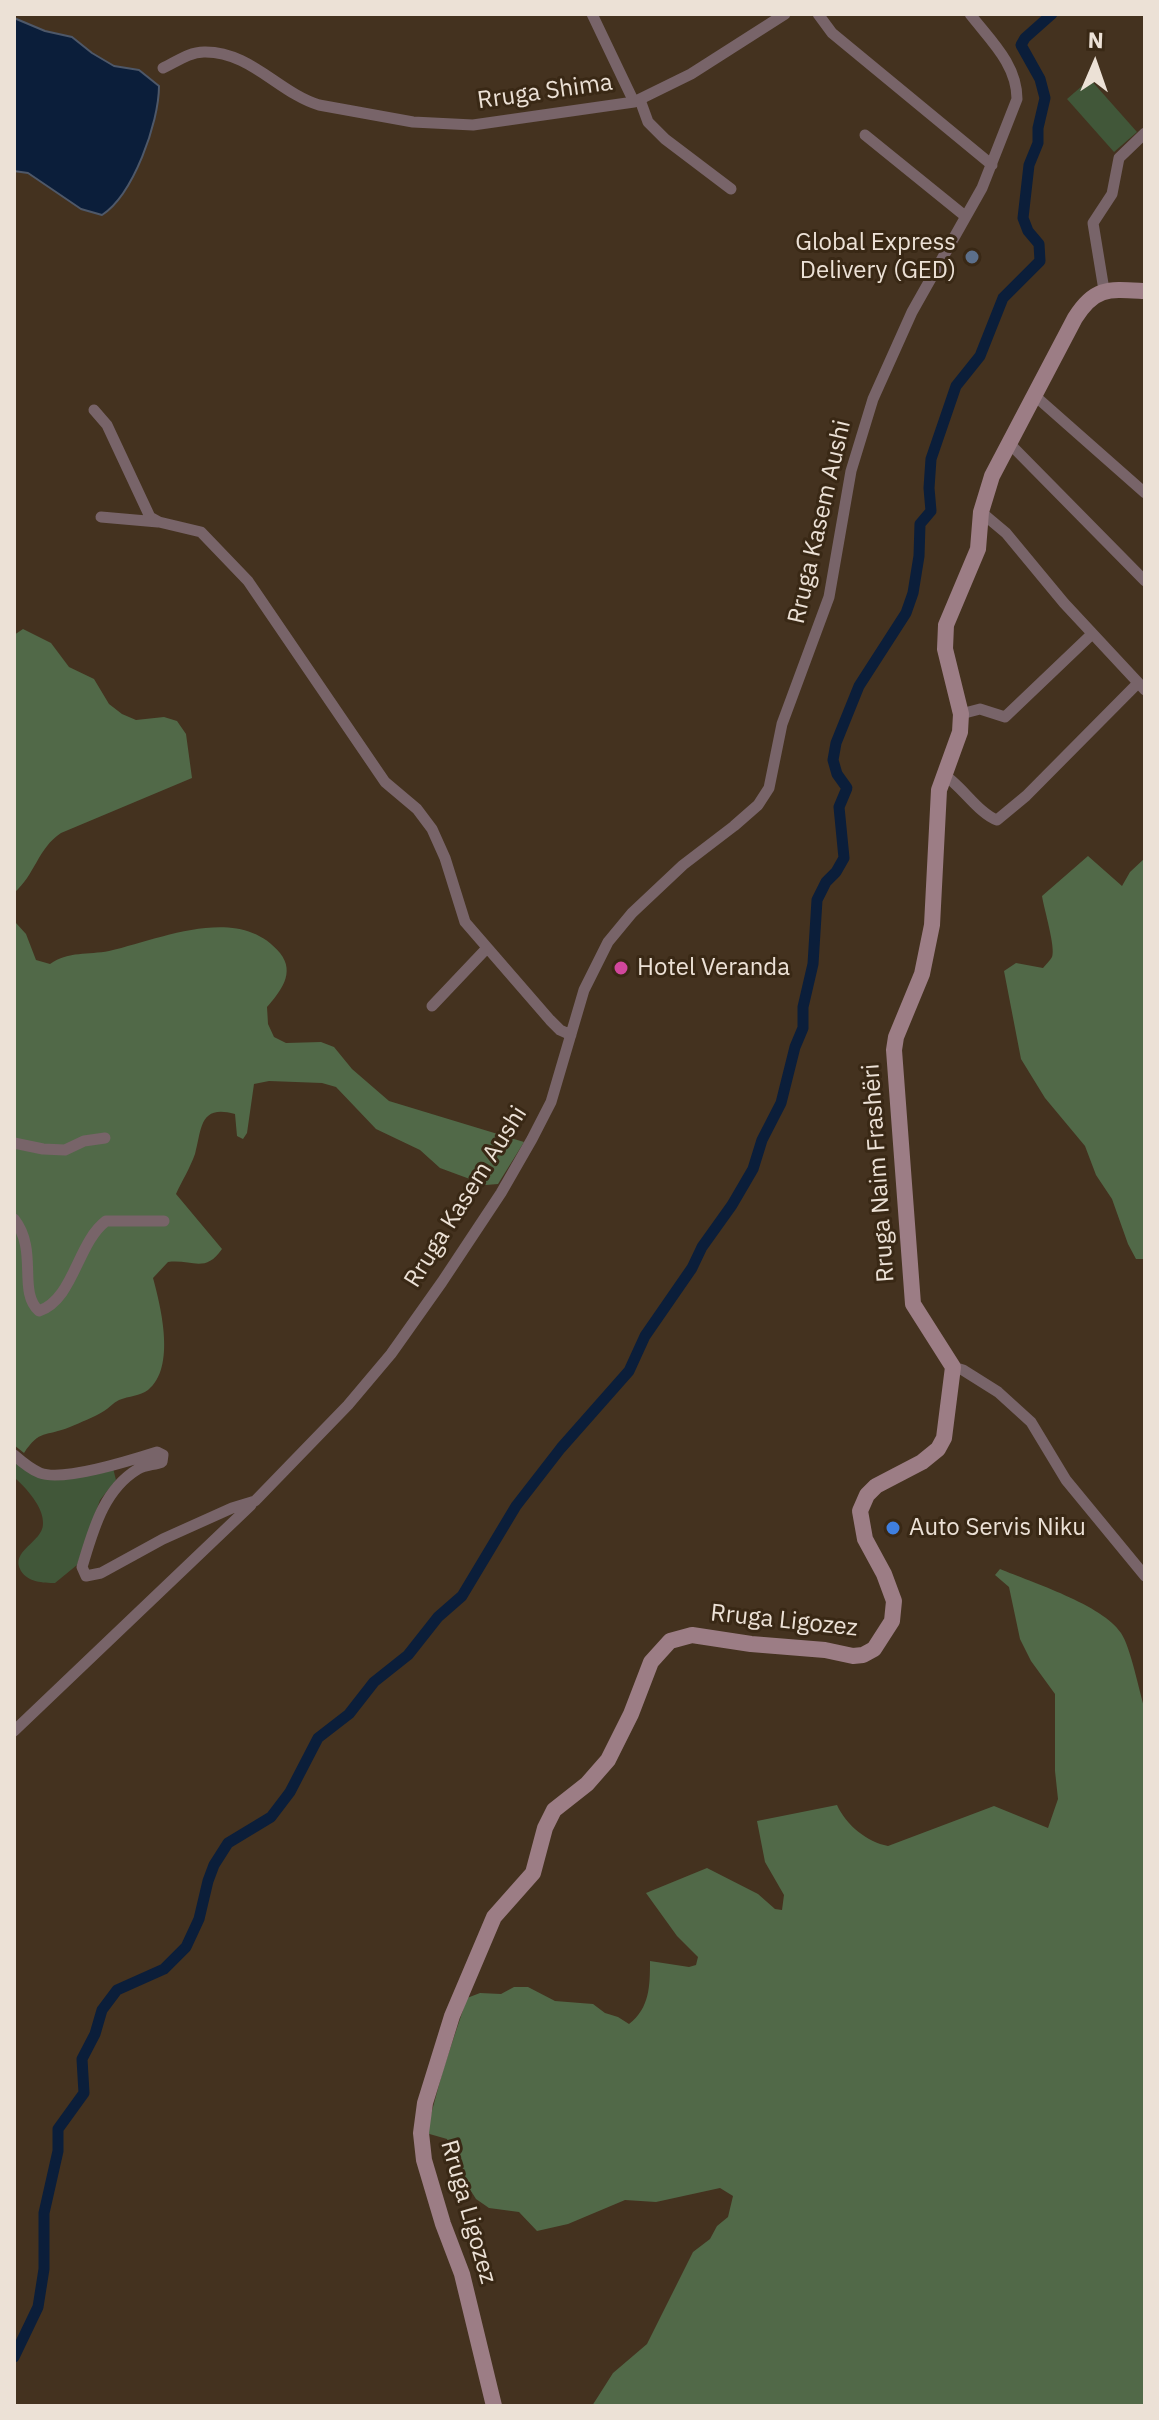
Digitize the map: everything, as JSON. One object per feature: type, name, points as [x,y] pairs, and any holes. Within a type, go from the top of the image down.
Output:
[{"type":"street","points":[[592,14],[648,122],[665,139],[731,189]]},
{"type":"street","name":"Rruga Shima","points":[[163,68],[203,51],[256,68],[305,101],[413,122],[490,124],[637,101],[691,74],[785,14]]},
{"type":"street","points":[[818,14],[832,33],[992,165]]},
{"type":"street","name":"Rruga Kasem Aushi","points":[[14,1455],[42,1474],[59,1475],[97,1469],[157,1452],[163,1455],[162,1462],[140,1468],[121,1481],[96,1519],[82,1567],[86,1576],[101,1573],[163,1539],[255,1501],[348,1405],[391,1354],[442,1282],[501,1193],[551,1102],[584,990],[596,962],[614,934],[683,865],[758,805],[769,788],[782,724],[829,597],[851,471],[873,399],[906,322],[992,165],[1017,99],[1012,68],[970,14]]},
{"type":"street","points":[[1145,133],[1119,158],[1112,194],[1093,223],[1104,290],[1145,291]]},
{"type":"street","points":[[865,135],[965,216]]},
{"type":"street","name":"Rruga Naim Frashëri","points":[[1104,290],[1082,307],[992,476],[981,512],[978,549],[946,625],[945,649],[961,714],[958,741],[943,774],[936,814],[932,925],[922,974],[896,1037],[894,1050],[913,1304],[953,1367],[998,1392],[1031,1422],[1066,1480],[1145,1576]]},
{"type":"street","points":[[1034,395],[1145,493]]},
{"type":"street","points":[[94,410],[107,425],[145,509],[150,517],[159,522]]},
{"type":"street","points":[[1009,443],[1145,581]]},
{"type":"street","points":[[943,774],[987,815],[997,820],[1141,686],[1006,533],[981,512]]},
{"type":"street","points":[[101,517],[159,522],[201,532],[248,581],[385,782],[417,809],[432,829],[445,858],[465,922],[550,1020],[571,1035]]},
{"type":"street","points":[[961,714],[980,709],[1005,717],[1092,634]]},
{"type":"street","points":[[432,1006],[487,948]]},
{"type":"street","points":[[14,1143],[65,1150],[84,1141],[105,1138]]},
{"type":"street","points":[[14,1219],[26,1242],[30,1300],[39,1311],[53,1305],[87,1243],[106,1221],[164,1221]]},
{"type":"street","name":"Rruga Ligozez","points":[[494,2406],[462,2274],[424,2160],[421,2133],[425,2103],[452,2016],[494,1917],[533,1873],[545,1828],[554,1810],[587,1784],[608,1760],[631,1714],[651,1662],[670,1641],[692,1635],[853,1656],[874,1649],[892,1621],[894,1601],[865,1539],[860,1511],[867,1495],[876,1486],[922,1462],[938,1449],[944,1438],[953,1367]]},
{"type":"street","points":[[14,1731],[255,1501]]},
{"type":"green space","points":[[1090,79],[1137,132],[1114,152],[1067,99]]},
{"type":"green space","points":[[23,629],[51,643],[69,667],[94,679],[109,704],[122,714],[136,720],[164,717],[177,721],[186,734],[192,778],[61,833],[47,846],[14,893],[14,635]]},
{"type":"green space","points":[[1088,856],[1122,886],[1130,872],[1145,858],[1145,1259],[1136,1259],[1128,1244],[1112,1199],[1096,1175],[1085,1146],[1045,1098],[1021,1059],[1004,971],[1016,963],[1043,968],[1050,960],[1053,952],[1042,896]]},
{"type":"green space","points":[[16,923],[26,934],[36,960],[50,964],[71,955],[109,951],[199,929],[222,927],[243,930],[263,938],[280,953],[287,968],[281,989],[267,1007],[268,1024],[274,1037],[286,1043],[321,1042],[334,1047],[352,1069],[389,1101],[524,1142],[498,1184],[486,1185],[440,1168],[420,1150],[376,1129],[336,1087],[322,1083],[269,1081],[254,1084],[247,1133],[243,1139],[237,1136],[235,1114],[223,1112],[208,1116],[201,1128],[193,1159],[176,1194],[222,1249],[216,1257],[204,1263],[168,1262],[153,1278],[164,1337],[162,1367],[157,1380],[145,1392],[119,1400],[70,1427],[39,1437],[24,1453],[14,1445]]},
{"type":"green space","points":[[21,1459],[32,1471],[113,1468],[116,1480],[100,1500],[77,1565],[55,1583],[28,1578],[18,1564],[43,1524],[43,1518],[29,1492],[14,1477],[14,1464]]},
{"type":"green space","points":[[1000,1569],[1065,1595],[1112,1623],[1121,1633],[1128,1649],[1145,1710],[1145,2406],[592,2406],[613,2373],[647,2344],[693,2252],[710,2239],[717,2226],[728,2217],[733,2196],[720,2188],[656,2202],[625,2200],[568,2224],[537,2231],[519,2212],[489,2208],[476,2199],[464,2180],[447,2139],[426,2133],[467,1998],[480,1993],[501,1994],[514,1987],[528,1987],[555,2001],[593,2004],[629,2024],[645,2003],[650,1961],[689,1967],[696,1965],[698,1957],[677,1936],[646,1893],[707,1868],[758,1894],[775,1909],[782,1910],[784,1895],[765,1862],[757,1821],[837,1805],[858,1832],[888,1846],[994,1806],[1048,1828],[1058,1799],[1055,1694],[1031,1661],[1020,1639],[1009,1587],[995,1575]]},
{"type":"water","points":[[14,18],[45,31],[72,37],[114,66],[139,70],[159,86],[154,119],[142,157],[124,192],[102,215],[81,209],[28,173],[14,171]]},
{"type":"waterway","points":[[14,2357],[38,2307],[44,2269],[44,2213],[58,2151],[58,2129],[84,2093],[82,2059],[95,2034],[102,2010],[117,1990],[164,1969],[186,1947],[199,1919],[214,1865],[228,1843],[271,1817],[290,1792],[318,1738],[349,1714],[374,1682],[408,1655],[438,1617],[462,1596],[516,1506],[561,1448],[629,1371],[645,1336],[692,1268],[702,1247],[753,1169],[762,1140],[781,1103],[803,1028],[803,1007],[813,964],[817,900],[844,858],[839,807],[847,788],[837,774],[833,760],[836,743],[859,686],[906,613],[913,593],[920,524],[931,511],[931,459],[956,386],[980,356],[1003,298],[1040,261],[1039,244],[1028,231],[1023,218],[1029,165],[1038,143],[1045,98],[1040,79],[1021,45],[1052,14]]},
{"type":"place","name":"Global Express Delivery (GED)","points":[[972,257]]},
{"type":"place","name":"Hotel Veranda","points":[[621,968]]},
{"type":"place","name":"Auto Servis Niku","points":[[893,1528]]}]
